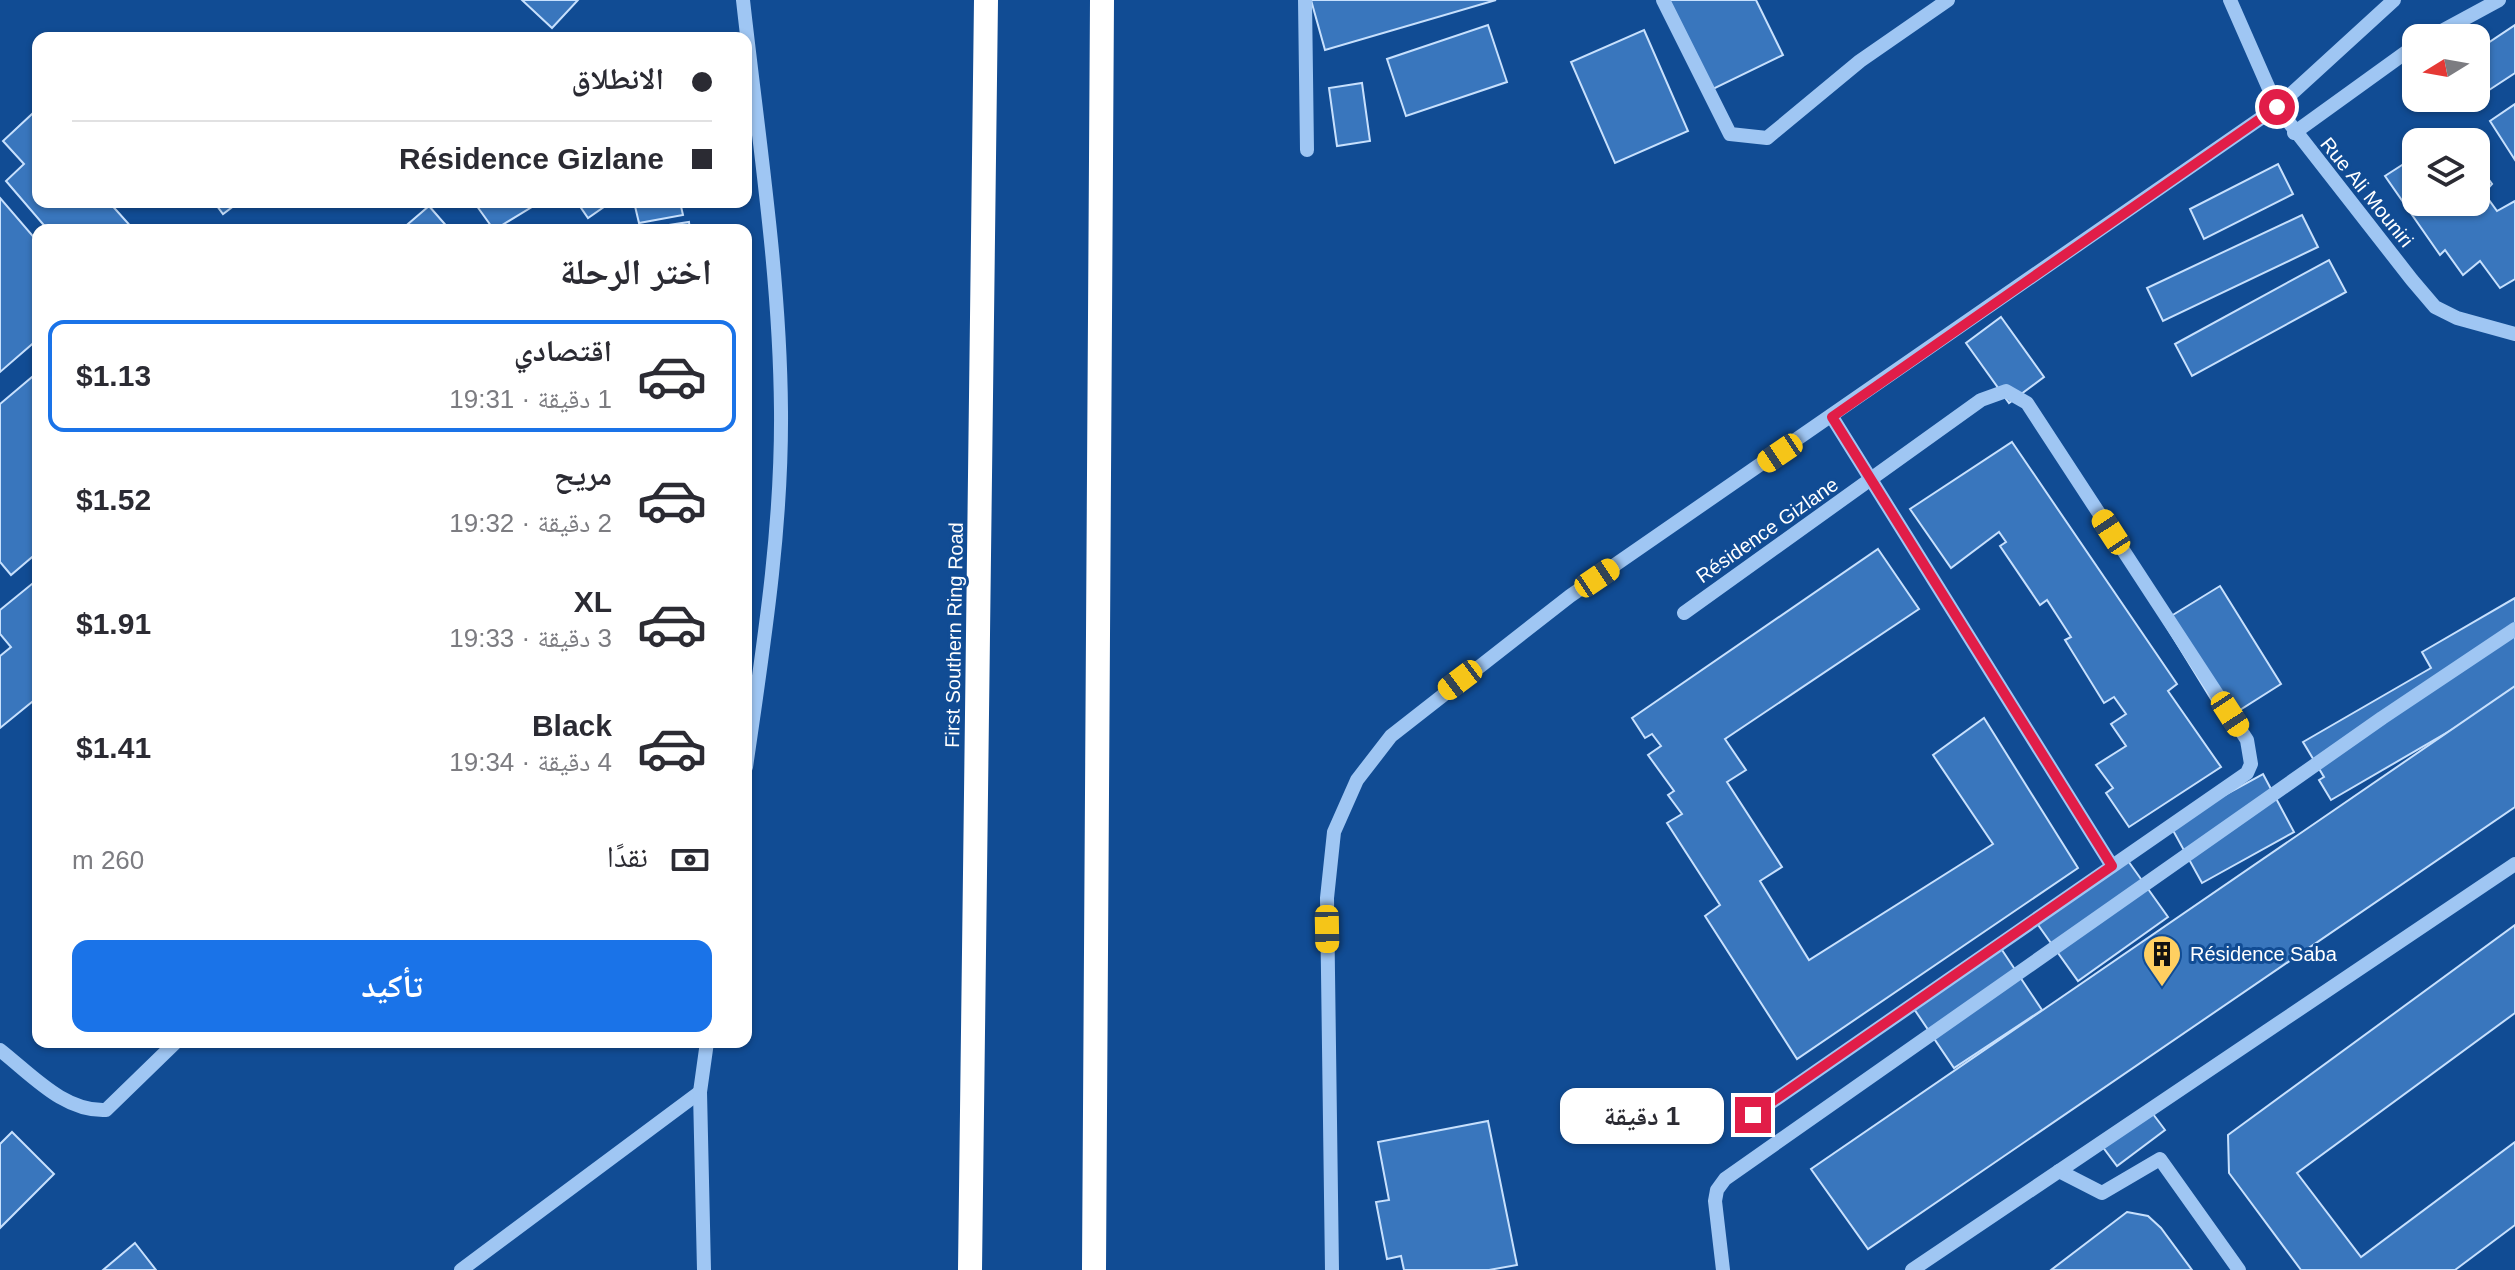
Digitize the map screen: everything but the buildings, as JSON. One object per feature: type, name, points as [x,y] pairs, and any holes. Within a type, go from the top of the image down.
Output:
[{"type":"highway","name":"First Southern Ring Road","points":[[970,1270],[986,0]]},
{"type":"highway","points":[[1094,1270],[1102,0]]},
{"type":"street","points":[[743,0],[747,32]]},
{"type":"street","points":[[1305,0],[1307,150]]},
{"type":"street","points":[[1663,0],[1730,134],[1767,138],[1860,61],[1948,0]]},
{"type":"street","name":"Rue Ali Mouniri","points":[[2230,0],[2277,107],[2294,133],[2435,307],[2457,318],[2515,334]]},
{"type":"street","points":[[1332,1270],[1327,898],[1334,832],[1357,780],[1391,736],[1436,697],[1570,596],[2277,107],[2394,0]]},
{"type":"street","points":[[2455,24],[2499,0]]},
{"type":"street","points":[[2294,133],[2402,55]]},
{"type":"street","points":[[752,80],[773,267],[781,411],[775,560],[752,724]]},
{"type":"street","name":"Résidence Gizlane","points":[[1684,613],[1981,400],[2006,391],[2027,403],[2247,740],[2251,752],[2247,773],[1753,1115]]},
{"type":"street","points":[[1832,417],[2112,866]]},
{"type":"street","points":[[1723,1270],[1715,1201],[1717,1190],[1725,1179],[2382,718],[2515,629]]},
{"type":"street","points":[[1912,1270],[2515,864]]},
{"type":"street","points":[[0,1050],[62,1099],[85,1111],[106,1110],[170,1048]]},
{"type":"street","points":[[704,1270],[700,1092],[706,1048]]},
{"type":"street","points":[[461,1270],[700,1092]]},
{"type":"street","points":[[2059,1171],[2102,1193],[2160,1159],[2239,1270]]},
{"type":"place","name":"Résidence Saba","points":[[2162,988]]},
{"type":"route","points":[[1753,1115],[2112,866],[1832,417],[2277,107]]}]
